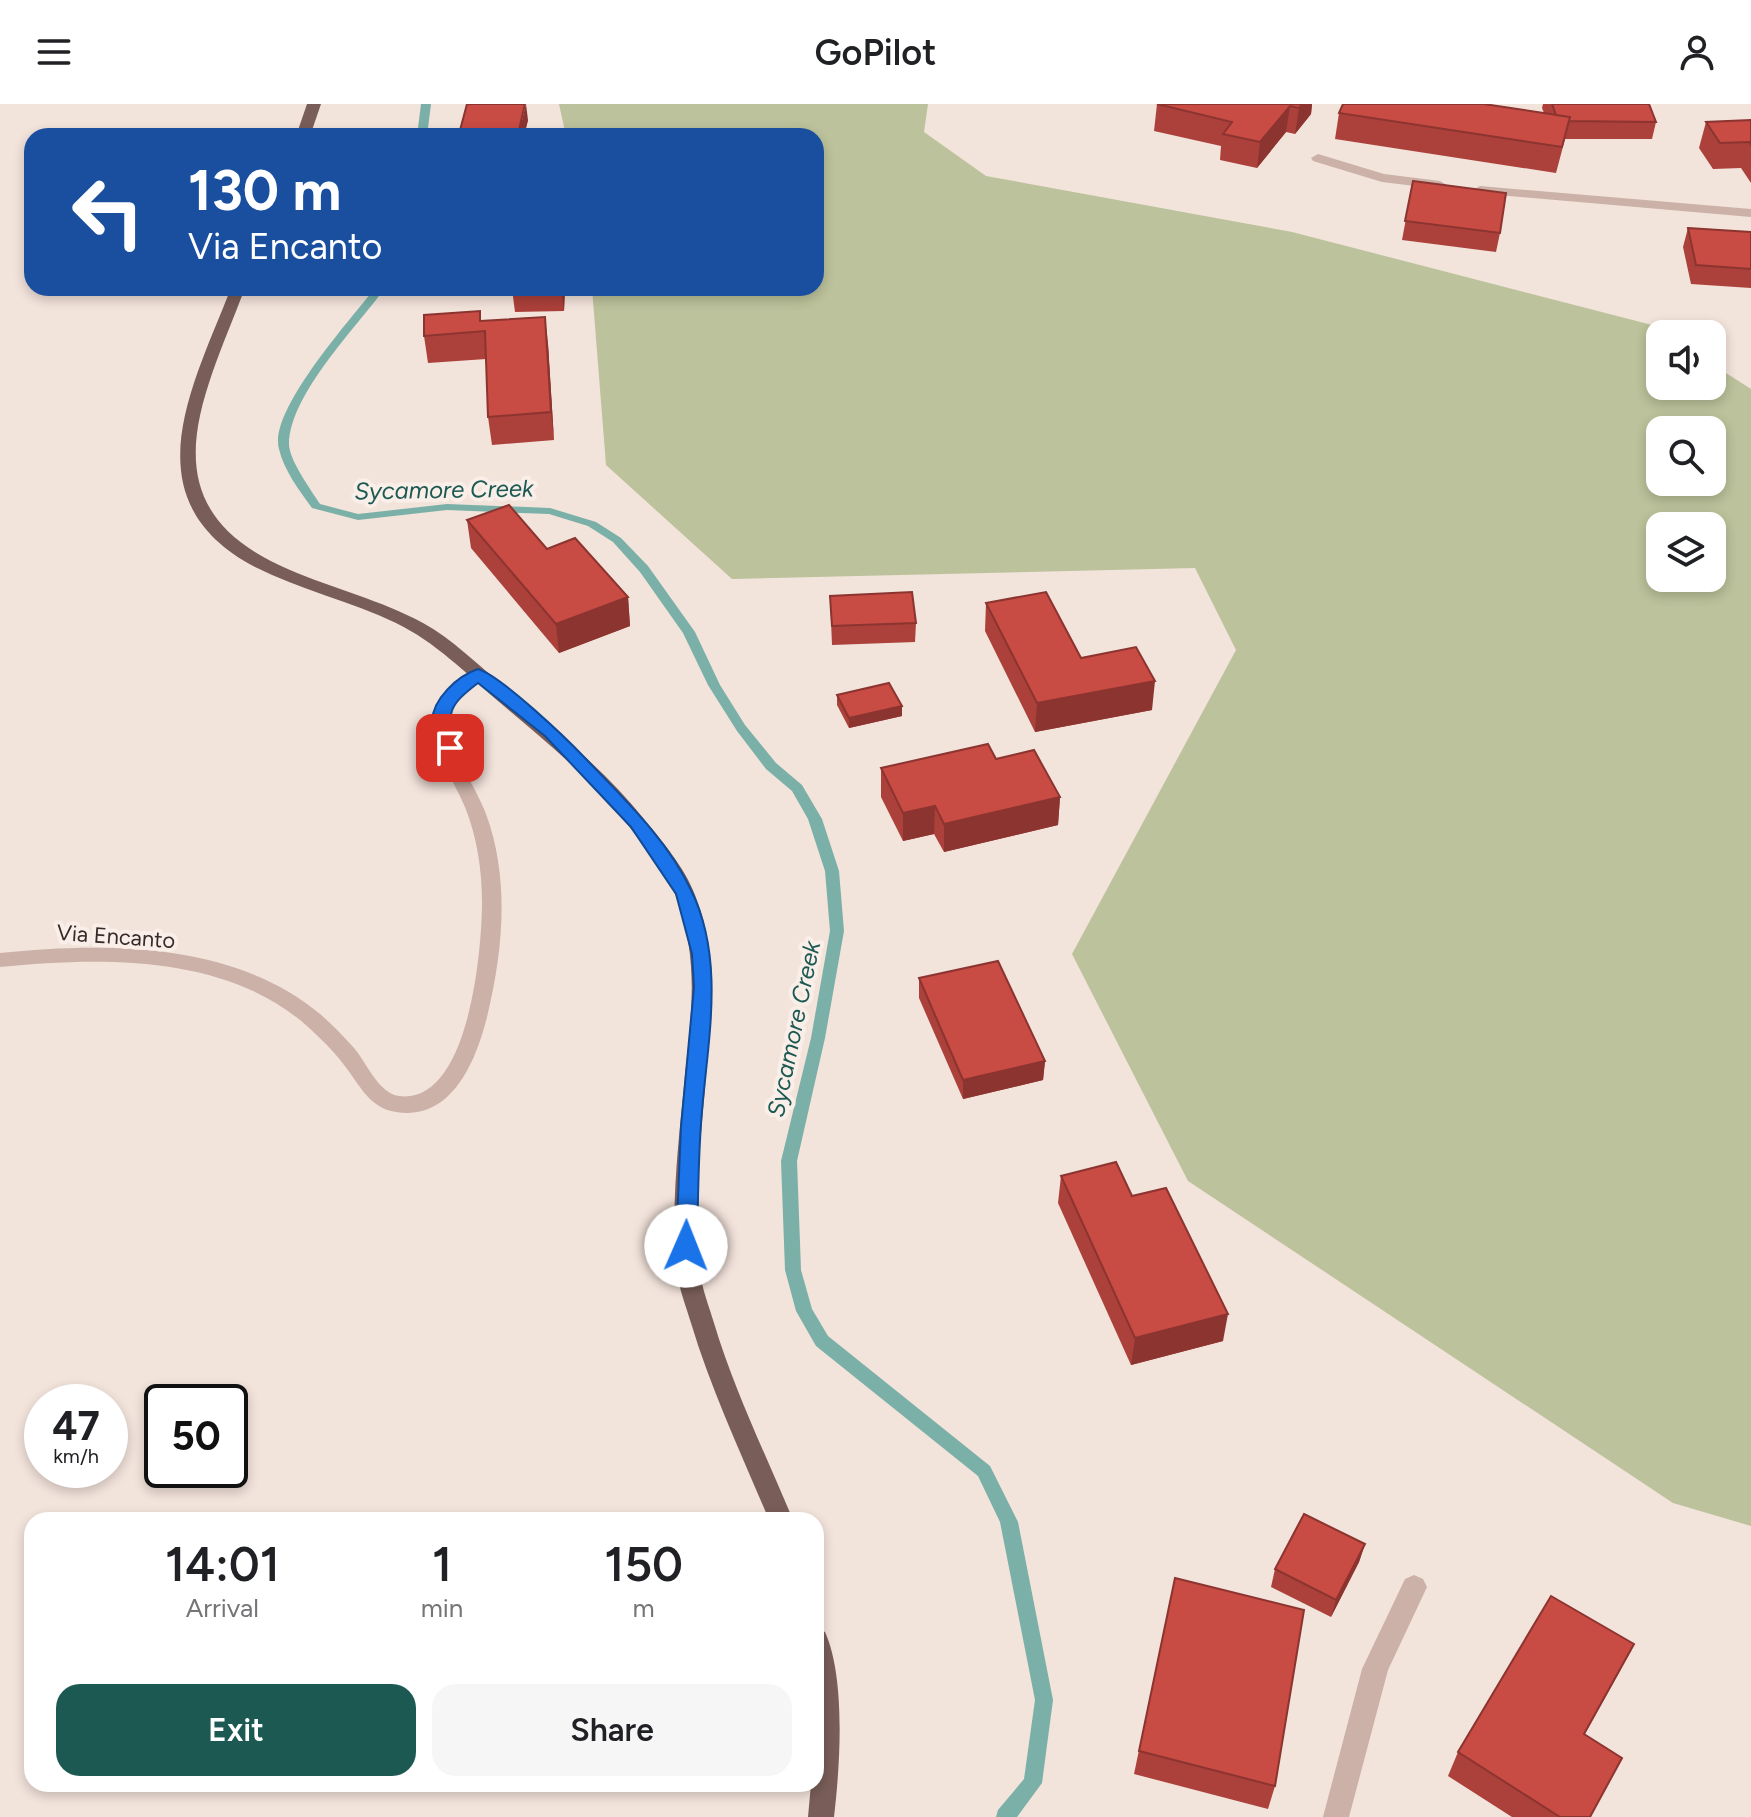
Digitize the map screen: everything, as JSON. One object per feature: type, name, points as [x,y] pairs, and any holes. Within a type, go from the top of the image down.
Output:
[{"type":"main road","points":[[306,128],[314,104]]},
{"type":"main road","points":[[235,296],[193,404],[188,444],[196,503],[216,530],[258,563],[371,605],[421,628],[550,732],[637,823],[666,861],[685,894],[701,954],[704,987],[691,1127],[686,1246],[689,1278],[711,1352],[778,1512]]},
{"type":"main road","points":[[824,1676],[827,1737],[824,1777]]},
{"type":"main road","points":[[821,1817],[823,1792]]},
{"type":"street","points":[[1318,158],[1382,178],[1461,188],[1751,213]]},
{"type":"street","name":"Via Encanto","points":[[0,960],[97,954],[160,959],[221,971],[267,991],[309,1016],[348,1055],[377,1096],[396,1104],[420,1104],[443,1093],[453,1082],[478,1011],[491,943],[491,878],[479,818],[440,725],[443,706],[478,674]]},
{"type":"street","points":[[1336,1817],[1375,1669],[1414,1587]]},
{"type":"green space","points":[[559,104],[928,104],[924,132],[986,176],[1292,232],[1646,323],[1646,400],[1726,400],[1726,373],[1751,389],[1751,1526],[1673,1503],[1188,1181],[1072,954],[1236,650],[1195,568],[732,579],[606,465],[593,296],[824,296],[824,128],[564,128]]},
{"type":"building","points":[[467,104],[525,104],[519,128],[461,128]]},
{"type":"building","points":[[1157,104],[1302,104],[1299,108],[1290,106],[1260,142],[1223,134],[1232,122]]},
{"type":"building","points":[[1343,104],[1484,104],[1570,117],[1562,147],[1339,113]]},
{"type":"building","points":[[1552,104],[1649,104],[1656,122],[1569,121],[1570,117],[1556,115]]},
{"type":"building","points":[[1751,120],[1751,145],[1749,142],[1720,143],[1706,122]]},
{"type":"building","points":[[1413,181],[1506,193],[1500,233],[1405,221]]},
{"type":"building","points":[[1688,228],[1751,232],[1751,269],[1696,265]]},
{"type":"building","points":[[480,311],[480,321],[545,317],[551,412],[488,417],[485,331],[424,336],[424,315]]},
{"type":"building","points":[[509,505],[547,549],[575,538],[628,597],[556,624],[467,520]]},
{"type":"building","points":[[912,592],[916,623],[832,626],[830,596]]},
{"type":"building","points":[[1046,592],[1081,658],[1136,647],[1155,681],[1037,703],[986,603]]},
{"type":"building","points":[[889,683],[902,706],[849,718],[837,695]]},
{"type":"building","points":[[988,744],[996,759],[1034,750],[1060,797],[944,824],[935,806],[903,813],[881,768]]},
{"type":"building","points":[[998,961],[1045,1061],[963,1080],[919,978]]},
{"type":"building","points":[[1116,1162],[1132,1196],[1166,1188],[1228,1314],[1135,1338],[1061,1176]]},
{"type":"building","points":[[1304,1514],[1365,1544],[1336,1600],[1275,1569]]},
{"type":"building","points":[[1175,1578],[1304,1610],[1275,1786],[1139,1751]]},
{"type":"building","points":[[1551,1596],[1634,1644],[1584,1734],[1622,1758],[1590,1817],[1560,1817],[1458,1752]]},
{"type":"waterway","name":"Sycamore Creek","points":[[423,128],[426,104]]},
{"type":"waterway","name":"Sycamore Creek","points":[[374,296],[302,390],[288,419],[283,447],[300,483],[316,506],[358,517],[447,507],[550,511],[592,524],[617,540],[644,569],[689,632],[714,685],[741,728],[771,766],[797,788],[815,819],[832,871],[837,931],[818,1038],[789,1161],[793,1270],[804,1311],[822,1341],[984,1471],[1009,1522],[1044,1700],[1033,1783],[1005,1817]]},
{"type":"route","points":[[450,748],[440,725],[443,706],[478,674],[550,732],[637,823],[657,848],[685,894],[701,954],[704,987],[691,1127],[686,1246]]}]
